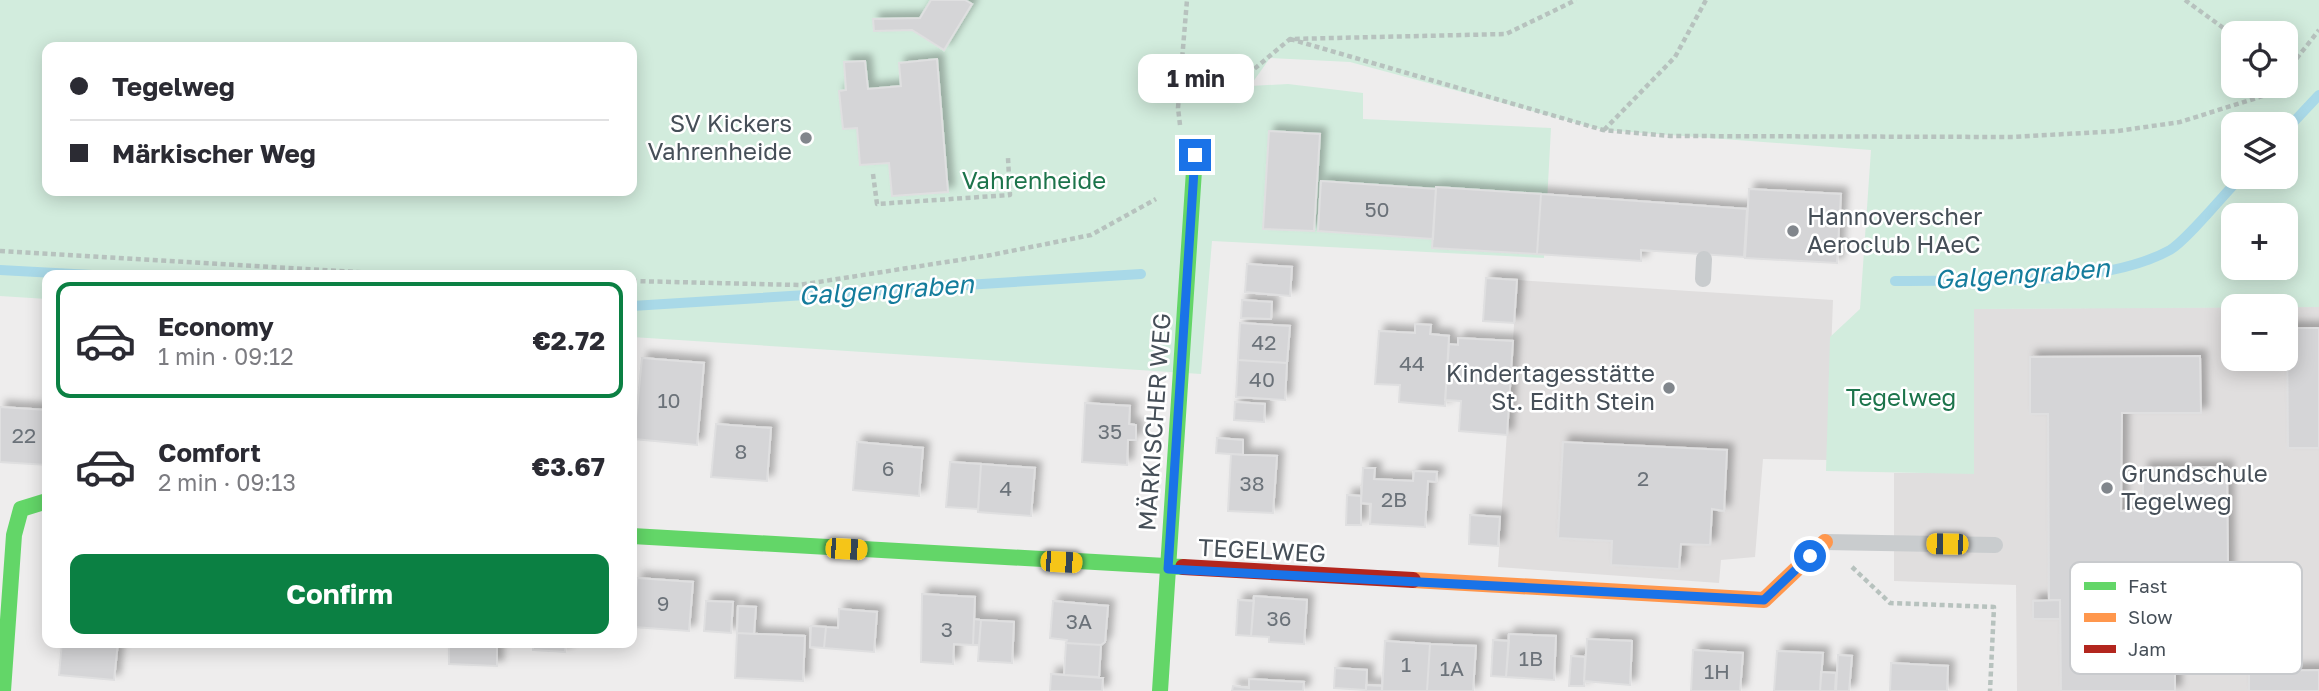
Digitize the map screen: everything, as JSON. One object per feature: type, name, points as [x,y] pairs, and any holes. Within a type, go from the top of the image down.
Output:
[{"type":"street","name":"MÄRKISCHER WEG","points":[[1160,691],[1195,155]]},
{"type":"street","points":[[3,691],[14,535],[21,509],[42,503]]},
{"type":"street","name":"TEGELWEG","points":[[637,536],[1168,569],[1764,600],[1825,542]]},
{"type":"lane","points":[[1703,279],[1704,259]]},
{"type":"lane","points":[[1825,542],[1995,545]]},
{"type":"path","points":[[1187,0],[1178,108],[1182,139],[1195,155]]},
{"type":"path","points":[[1235,85],[1290,38],[1506,34],[1576,0]]},
{"type":"path","points":[[1603,130],[1675,57],[1706,0]]},
{"type":"path","points":[[2185,0],[2221,26]]},
{"type":"path","points":[[2298,57],[2319,30]]},
{"type":"path","points":[[1290,38],[1603,130],[1670,136],[1972,137],[2118,131],[2180,121],[2256,98]]},
{"type":"path","points":[[873,174],[877,204],[1010,195],[1008,158]]},
{"type":"path","points":[[637,281],[799,285],[991,255],[1091,235],[1149,202],[1193,187]]},
{"type":"path","points":[[0,251],[323,270]]},
{"type":"path","points":[[1825,542],[1890,603],[1994,607],[1990,691]]},
{"type":"shaded area","name":"Kindertagesstätte St. Edith Stein","points":[[1517,280],[1833,300],[1827,460],[1763,459],[1755,557],[1721,560],[1719,583],[1498,567]]},
{"type":"shaded area","name":"Grundschule Tegelweg","points":[[2221,307],[2221,371],[2298,371],[2298,307],[2319,307],[2319,691],[2017,691],[2016,585],[1894,581],[1894,473],[1974,473],[1973,309]]},
{"type":"green space","name":"Vahrenheide","points":[[0,0],[2319,0],[2319,307],[2298,307],[2298,294],[2221,294],[2221,308],[1974,309],[1974,474],[1826,471],[1830,337],[1860,309],[1871,150],[1603,130],[1350,62],[1270,58],[1250,86],[1288,84],[1363,93],[1363,119],[1551,128],[1544,258],[1212,241],[1201,374],[637,337],[637,270],[42,270],[42,299],[0,296]]},
{"type":"building","points":[[931,0],[965,0],[972,4],[944,50],[912,30],[874,31],[873,19],[920,18]]},
{"type":"building","points":[[937,59],[948,192],[892,196],[889,163],[860,165],[857,128],[843,129],[839,91],[846,90],[844,62],[865,61],[868,89],[901,86],[899,63]]},
{"type":"building","points":[[1269,131],[1320,134],[1314,231],[1263,229]]},
{"type":"building","points":[[1321,181],[1436,189],[1433,239],[1318,231]]},
{"type":"building","points":[[1436,187],[1541,194],[1537,254],[1432,248]]},
{"type":"building","name":"Hannoverscher Aeroclub HAeC","points":[[1749,189],[1841,194],[1837,263],[1745,258]]},
{"type":"building","points":[[1541,194],[1747,209],[1744,257],[1641,250],[1641,261],[1537,254]]},
{"type":"building","points":[[1247,264],[1292,267],[1290,296],[1245,292]]},
{"type":"building","points":[[1486,278],[1517,280],[1514,323],[1483,321]]},
{"type":"building","points":[[1242,300],[1272,302],[1271,319],[1241,318]]},
{"type":"building","points":[[1240,323],[1290,326],[1287,363],[1238,360]]},
{"type":"building","points":[[1415,324],[1431,325],[1430,334],[1449,336],[1445,406],[1399,402],[1400,385],[1375,384],[1379,331],[1415,333]]},
{"type":"building","points":[[2298,328],[2319,328],[2319,448],[2288,448],[2287,371],[2298,371]]},
{"type":"building","points":[[1458,338],[1513,341],[1507,435],[1459,431],[1461,401],[1445,400],[1449,344],[1458,345]]},
{"type":"building","points":[[2200,356],[2201,413],[2122,413],[2121,511],[2143,510],[2143,468],[2227,467],[2228,562],[2070,562],[2070,674],[2175,674],[2175,691],[2061,691],[2060,600],[2049,600],[2048,414],[2030,414],[2030,357]]},
{"type":"building","points":[[642,358],[704,363],[697,445],[637,439]]},
{"type":"building","points":[[1238,360],[1287,363],[1285,400],[1236,397]]},
{"type":"building","points":[[1235,402],[1265,404],[1264,422],[1234,420]]},
{"type":"building","points":[[1085,403],[1130,406],[1129,424],[1136,425],[1136,440],[1128,440],[1127,465],[1082,462]]},
{"type":"building","points":[[0,407],[42,410],[42,465],[0,462]]},
{"type":"building","points":[[716,424],[771,428],[767,481],[711,477]]},
{"type":"building","points":[[1217,438],[1243,440],[1243,455],[1216,453]]},
{"type":"building","points":[[857,442],[923,448],[919,496],[853,490]]},
{"type":"building","points":[[1563,442],[1727,450],[1724,511],[1712,509],[1710,545],[1681,544],[1679,569],[1611,565],[1612,541],[1558,538]]},
{"type":"building","points":[[1231,454],[1277,456],[1273,513],[1228,511]]},
{"type":"building","points":[[950,462],[981,464],[978,509],[946,507]]},
{"type":"building","points":[[981,464],[1035,468],[1031,516],[978,512]]},
{"type":"building","points":[[1363,468],[1375,468],[1374,479],[1413,481],[1414,471],[1437,472],[1436,482],[1428,481],[1425,527],[1370,524],[1371,504],[1361,503]]},
{"type":"building","points":[[1347,495],[1361,496],[1361,525],[1346,525]]},
{"type":"building","points":[[1470,515],[1500,517],[1498,546],[1469,544]]},
{"type":"building","points":[[637,578],[693,582],[689,631],[637,627]]},
{"type":"building","points":[[922,594],[975,597],[973,645],[954,644],[953,664],[921,662]]},
{"type":"building","points":[[1254,596],[1307,600],[1304,644],[1269,642],[1269,637],[1251,636]]},
{"type":"building","points":[[1238,600],[1254,601],[1251,636],[1236,635]]},
{"type":"building","points":[[2060,600],[2060,619],[2033,619],[2033,601]]},
{"type":"building","points":[[706,601],[733,602],[731,633],[704,631]]},
{"type":"building","points":[[1053,601],[1108,606],[1105,642],[1101,645],[1066,643],[1067,640],[1050,638]]},
{"type":"building","points":[[738,606],[756,607],[754,634],[737,633]]},
{"type":"building","points":[[839,609],[877,612],[874,652],[824,648],[826,627],[838,628]]},
{"type":"building","points":[[974,619],[981,620],[979,645],[973,645]]},
{"type":"building","points":[[981,620],[1014,622],[1012,663],[978,661]]},
{"type":"building","points":[[811,626],[826,627],[824,648],[810,647]]},
{"type":"building","points":[[737,633],[805,636],[803,681],[735,678]]},
{"type":"building","points":[[1509,634],[1556,636],[1554,680],[1506,677]]},
{"type":"building","points":[[1587,639],[1632,641],[1630,685],[1584,681]]},
{"type":"building","points":[[1493,640],[1509,641],[1506,677],[1491,676]]},
{"type":"building","points":[[1385,641],[1430,644],[1427,691],[1382,691]]},
{"type":"building","points":[[1066,643],[1101,645],[1099,677],[1064,675]]},
{"type":"building","points":[[1430,644],[1476,646],[1473,691],[1427,691]]},
{"type":"building","points":[[61,648],[117,648],[114,680],[59,675]]},
{"type":"building","points":[[449,648],[497,648],[497,666],[449,664]]},
{"type":"building","points":[[533,648],[565,648],[565,652]]},
{"type":"building","points":[[1693,650],[1743,653],[1740,691],[1691,691]]},
{"type":"building","points":[[1777,651],[1823,653],[1820,691],[1774,691]]},
{"type":"building","points":[[1838,655],[1852,656],[1849,691],[1836,691]]},
{"type":"building","points":[[1571,656],[1585,657],[1584,686],[1569,686]]},
{"type":"building","points":[[1891,663],[1948,666],[1947,691],[1890,691]]},
{"type":"building","points":[[1335,668],[1367,670],[1366,690],[1334,688]]},
{"type":"building","points":[[2302,670],[2319,670],[2319,691],[2249,691],[2249,674],[2302,674]]},
{"type":"building","points":[[1821,672],[1836,673],[1835,691],[1820,691]]},
{"type":"building","points":[[1051,674],[1103,678],[1102,691],[1050,691]]},
{"type":"building","points":[[1249,679],[1304,682],[1303,691],[1232,691],[1233,686],[1249,688]]},
{"type":"building","points":[[1366,685],[1382,686],[1382,691],[1366,691]]},
{"type":"waterway","name":"Galgengraben","points":[[2298,117],[2319,95]]},
{"type":"waterway","name":"Galgengraben","points":[[1895,281],[2036,279],[2109,271],[2142,262],[2177,245],[2230,189]]},
{"type":"waterway","name":"Galgengraben","points":[[0,270],[42,272]]},
{"type":"waterway","name":"Galgengraben","points":[[637,306],[1141,274]]},
{"type":"traffic: fast","points":[[1160,691],[1195,155]]},
{"type":"traffic: fast","points":[[3,691],[14,535],[21,509],[42,503]]},
{"type":"traffic: fast","points":[[637,536],[1183,567]]},
{"type":"traffic: slow","points":[[1413,580],[1764,600],[1825,542]]},
{"type":"traffic: jam","points":[[1183,567],[1413,580]]},
{"type":"place","name":"SV Kickers Vahrenheide","points":[[806,138]]},
{"type":"place","name":"Hannoverscher Aeroclub HAeC","points":[[1793,231]]},
{"type":"place","name":"Kindertagesstätte St. Edith Stein","points":[[1669,388]]},
{"type":"place","name":"Grundschule Tegelweg","points":[[2107,488]]},
{"type":"route","points":[[1195,155],[1168,569],[1764,600],[1810,556]]},
{"type":"park label","name":"Tegelweg","points":[[1901,398]]}]
